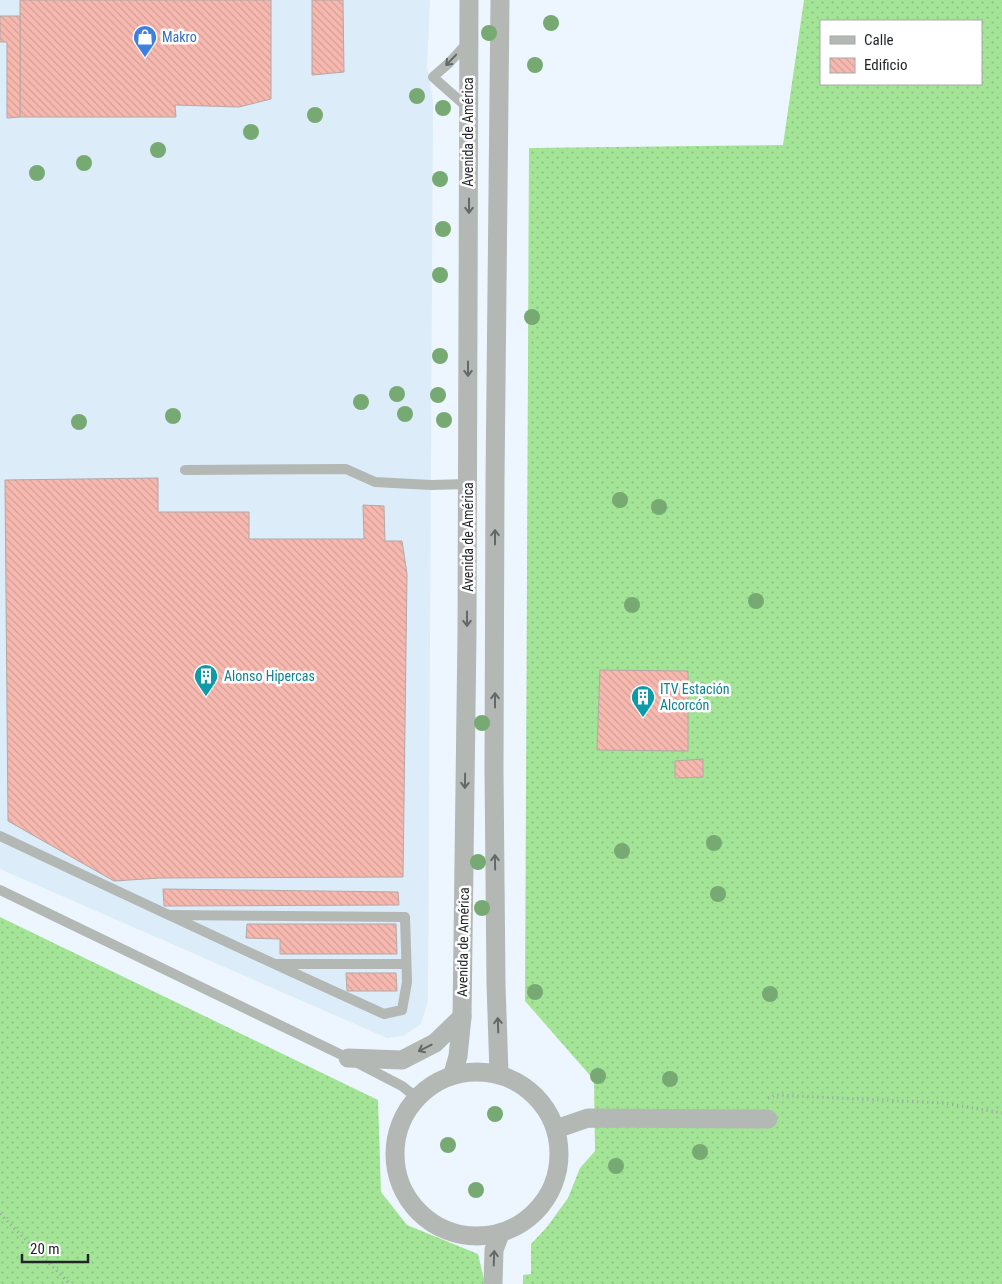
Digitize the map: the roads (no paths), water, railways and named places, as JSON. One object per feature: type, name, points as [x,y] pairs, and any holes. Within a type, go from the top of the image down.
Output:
[{"type":"street","name":"Avenida de América","points":[[453,1074],[458,1056],[462,1017],[468,484],[469,0]]},
{"type":"street","name":"Avenida de América","points":[[500,0],[494,770],[496,984],[500,1073]]},
{"type":"street","points":[[348,1058],[402,1060],[435,1043],[462,1017]]},
{"type":"street","points":[[476,1070],[500,1073],[524,1085],[544,1104],[556,1129],[560,1155],[555,1181],[543,1204],[524,1222],[500,1234],[473,1237],[447,1231],[424,1218],[406,1198],[396,1173],[395,1146],[401,1120],[416,1097],[433,1083],[453,1074],[476,1070]]},
{"type":"street","points":[[556,1129],[588,1118],[768,1119]]},
{"type":"street","points":[[493,1284],[494,1250],[500,1234]]},
{"type":"lane","points":[[468,42],[450,63],[433,77],[468,108]]},
{"type":"lane","points":[[185,470],[346,469],[375,482],[430,485],[468,484]]},
{"type":"lane","points":[[0,836],[274,964],[384,1014],[402,1010],[407,982],[405,917],[170,915]]},
{"type":"lane","points":[[0,890],[348,1058],[402,1086],[416,1097]]},
{"type":"lane","points":[[274,964],[406,964]]},
{"type":"place","name":"Makro","points":[[145,58]]},
{"type":"place","name":"Alonso Hipercas","points":[[206,697]]},
{"type":"place","name":"ITV Estación Alcorcón","points":[[643,718]]}]
